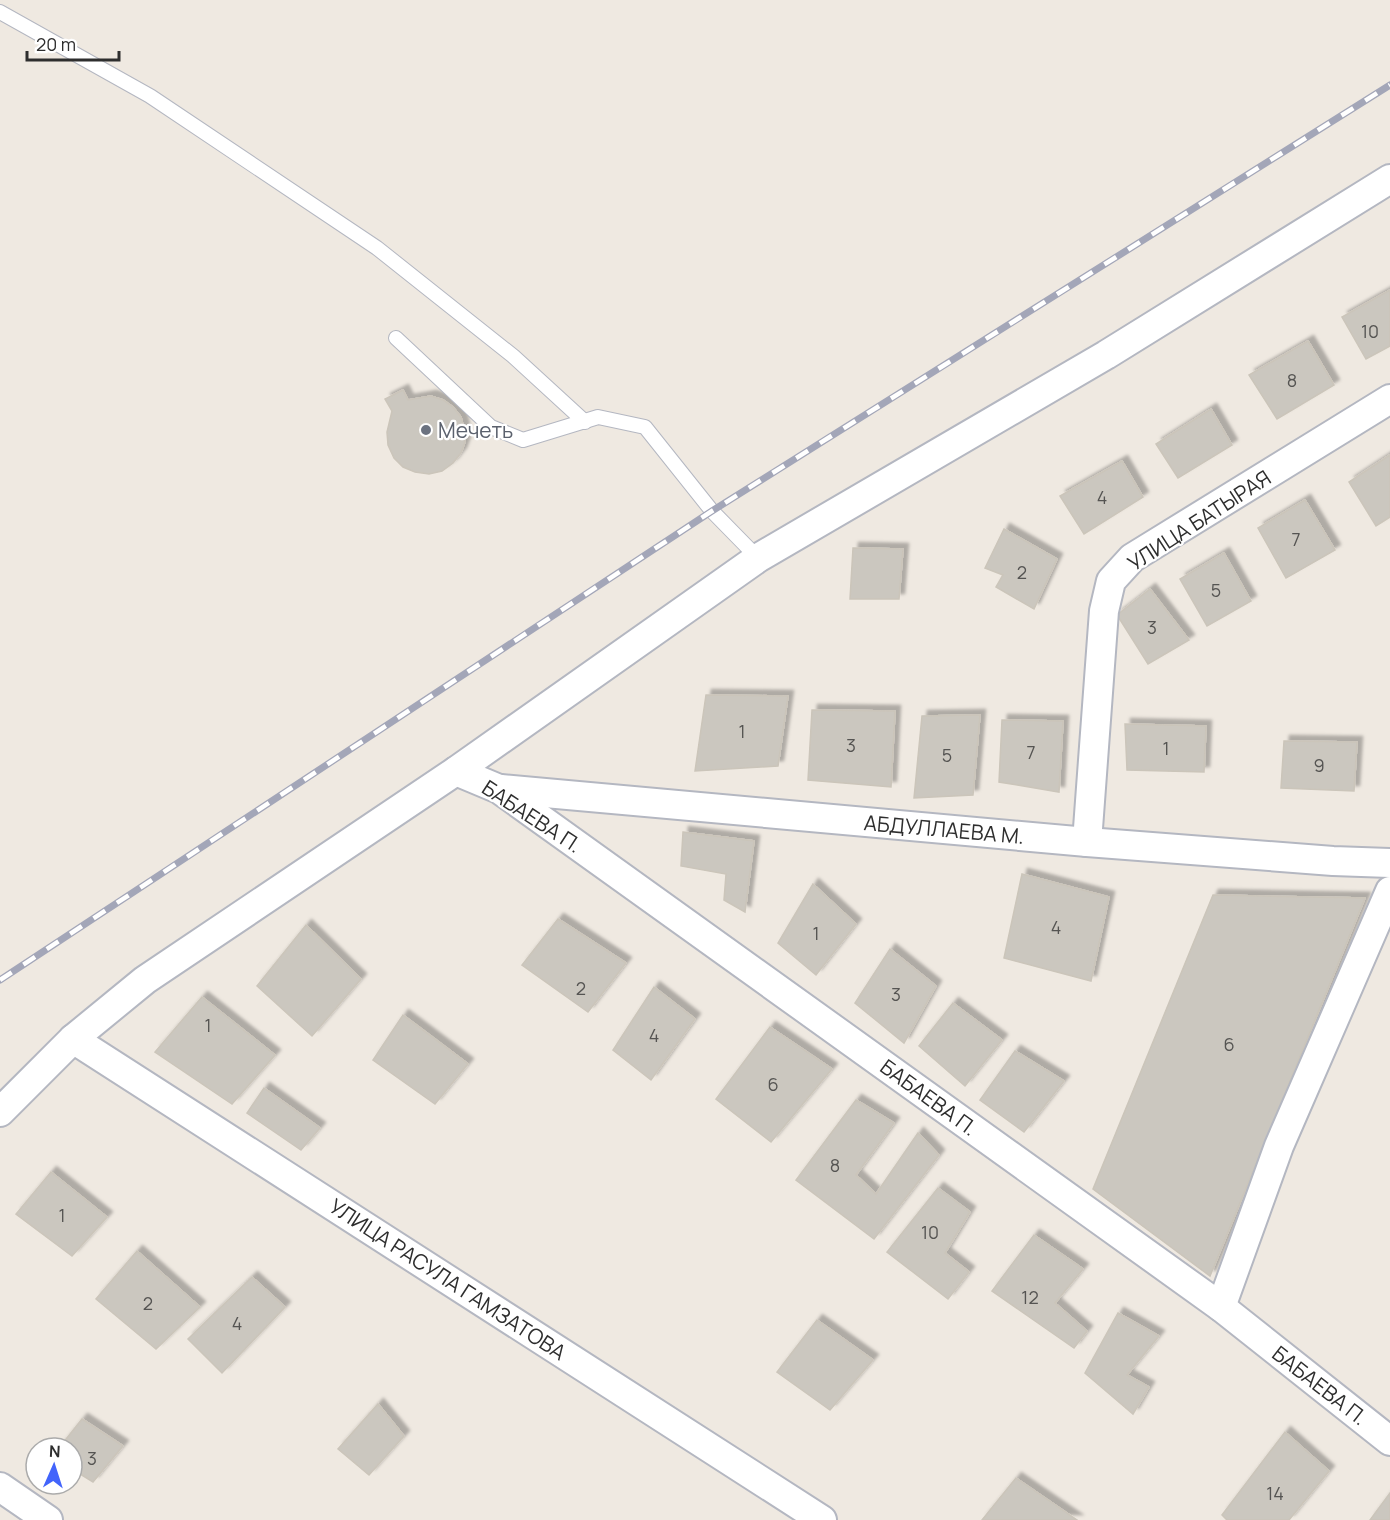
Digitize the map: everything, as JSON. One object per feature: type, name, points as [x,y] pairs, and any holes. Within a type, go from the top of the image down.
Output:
[{"type":"street","points":[[0,1112],[73,1039],[145,980],[456,771],[758,558],[1106,355],[1390,179]]},
{"type":"street","name":"УЛИЦА БАТЫРАЯ","points":[[1087,842],[1104,611],[1111,581],[1132,558],[1390,399]]},
{"type":"street","name":"БАБАЕВА П.","points":[[456,771],[499,789],[1221,1307],[1390,1440]]},
{"type":"street","name":"АБДУЛЛАЕВА М.","points":[[499,789],[1087,842],[1333,861],[1390,863]]},
{"type":"street","points":[[1221,1307],[1279,1146],[1390,891]]},
{"type":"street","name":"УЛИЦА РАСУЛА ГАМЗАТОВА","points":[[73,1039],[822,1520]]},
{"type":"street","points":[[0,1487],[48,1520]]},
{"type":"lane","points":[[0,12],[150,96],[377,248],[513,356],[585,422]]},
{"type":"lane","points":[[396,338],[490,427],[523,440],[598,417],[645,427],[712,511],[758,558]]},
{"type":"building","points":[[1390,290],[1390,346],[1366,359],[1342,317]]},
{"type":"building","points":[[1308,341],[1334,385],[1277,419],[1249,375]]},
{"type":"building","name":"Мечеть","points":[[403,390],[408,400],[431,396],[443,400],[461,417],[465,442],[461,453],[442,471],[429,474],[415,472],[403,467],[394,458],[388,445],[387,432],[392,411],[385,399]]},
{"type":"building","points":[[1211,409],[1232,445],[1178,478],[1156,444]]},
{"type":"building","points":[[1390,455],[1390,517],[1376,526],[1349,482]]},
{"type":"building","points":[[1122,461],[1143,497],[1084,534],[1060,496]]},
{"type":"building","points":[[1305,500],[1335,550],[1286,578],[1258,528]]},
{"type":"building","points":[[1004,529],[1057,559],[1034,609],[996,587],[1003,575],[985,568]]},
{"type":"building","points":[[853,548],[903,549],[899,599],[850,599]]},
{"type":"building","points":[[1224,553],[1251,601],[1207,626],[1180,579]]},
{"type":"building","points":[[1150,589],[1189,640],[1148,664],[1117,615]]},
{"type":"building","points":[[706,695],[788,696],[778,766],[695,771]]},
{"type":"building","points":[[812,710],[895,711],[891,787],[808,780]]},
{"type":"building","points":[[980,715],[973,795],[914,798],[922,716]]},
{"type":"building","points":[[1002,720],[1063,721],[1059,792],[999,782]]},
{"type":"building","points":[[1125,724],[1206,726],[1204,772],[1127,770]]},
{"type":"building","points":[[1284,741],[1357,742],[1354,791],[1281,788]]},
{"type":"building","points":[[683,832],[754,841],[745,912],[724,900],[726,874],[681,866]]},
{"type":"building","points":[[1022,874],[1109,897],[1091,981],[1004,958]]},
{"type":"building","points":[[813,884],[856,924],[816,975],[778,943]]},
{"type":"building","points":[[1213,895],[1365,898],[1210,1276],[1093,1189]]},
{"type":"building","points":[[558,919],[626,963],[588,1012],[522,965]]},
{"type":"building","points":[[306,925],[361,979],[312,1036],[257,986]]},
{"type":"building","points":[[890,949],[936,986],[904,1043],[855,1003]]},
{"type":"building","points":[[654,987],[695,1019],[651,1080],[613,1050]]},
{"type":"building","points":[[202,997],[275,1055],[232,1104],[155,1052]]},
{"type":"building","points":[[953,1003],[1002,1040],[965,1086],[919,1046]]},
{"type":"building","points":[[403,1015],[468,1064],[435,1104],[373,1060]]},
{"type":"building","points":[[770,1027],[832,1069],[771,1142],[716,1099]]},
{"type":"building","points":[[1015,1051],[1064,1081],[1024,1132],[980,1100]]},
{"type":"building","points":[[264,1088],[320,1128],[301,1150],[247,1113]]},
{"type":"building","points":[[856,1100],[894,1123],[856,1175],[876,1194],[918,1133],[939,1155],[874,1239],[796,1180]]},
{"type":"building","points":[[51,1172],[107,1217],[72,1256],[16,1214]]},
{"type":"building","points":[[938,1188],[970,1212],[945,1253],[969,1272],[948,1299],[887,1252]]},
{"type":"building","points":[[1034,1235],[1083,1269],[1055,1303],[1087,1331],[1074,1348],[992,1291]]},
{"type":"building","points":[[137,1251],[200,1307],[156,1349],[96,1299]]},
{"type":"building","points":[[252,1277],[285,1307],[222,1373],[188,1339]]},
{"type":"building","points":[[1118,1313],[1159,1336],[1127,1375],[1149,1387],[1133,1414],[1085,1373]]},
{"type":"building","points":[[817,1320],[873,1360],[830,1410],[777,1372]]},
{"type":"building","points":[[378,1404],[404,1436],[369,1475],[338,1449]]},
{"type":"building","points":[[82,1419],[123,1446],[93,1482],[84,1476],[84,1436],[69,1436]]},
{"type":"building","points":[[1285,1432],[1329,1471],[1289,1520],[1227,1520],[1222,1515]]},
{"type":"building","points":[[1016,1478],[1077,1520],[982,1520]]},
{"type":"building","points":[[1390,1493],[1390,1520],[1370,1520]]},
{"type":"railway","points":[[0,980],[712,511],[1390,85]]},
{"type":"place","name":"Мечеть","points":[[426,430]]}]
